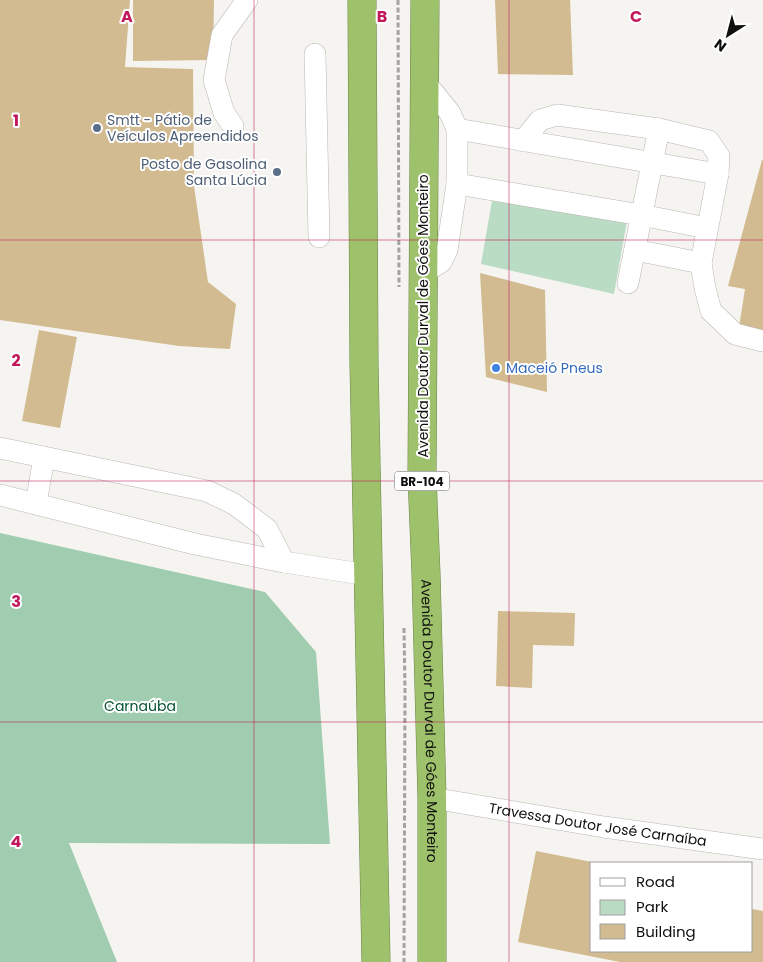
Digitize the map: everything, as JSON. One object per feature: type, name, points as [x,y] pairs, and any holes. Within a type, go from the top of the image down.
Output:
[{"type":"highway","points":[[362,0],[364,354],[376,962]]},
{"type":"highway","name":"Avenida Doutor Durval de Góes Monteiro","points":[[424,0],[422,476],[432,798],[432,962]]},
{"type":"street","points":[[233,126],[224,113],[214,80],[222,35],[247,0]]},
{"type":"street","points":[[315,54],[319,237]]},
{"type":"street","points":[[423,273],[441,262],[447,250],[457,184],[457,130],[450,113],[425,82]]},
{"type":"street","points":[[523,140],[540,120],[557,115],[659,129],[709,140],[719,156],[718,174],[701,264],[711,311],[735,334],[763,341]]},
{"type":"street","points":[[628,284],[659,129]]},
{"type":"street","points":[[457,130],[718,174]]},
{"type":"street","points":[[457,184],[707,228]]},
{"type":"street","points":[[635,250],[701,264]]},
{"type":"street","points":[[0,448],[207,491],[234,504],[267,529],[284,562]]},
{"type":"street","points":[[36,504],[44,457]]},
{"type":"street","points":[[0,495],[195,544],[284,562],[368,575]]},
{"type":"street","name":"Travessa Doutor José Carnaíba","points":[[432,798],[604,827],[763,849]]},
{"type":"green space","points":[[493,195],[627,221],[614,294],[481,264]]},
{"type":"green space","name":"Carnaúba","points":[[0,533],[265,592],[316,652],[330,844],[69,843],[117,962],[0,962]]},
{"type":"building","name":"Smtt - Pátio de Veículos Apreendidos","points":[[0,0],[130,0],[125,67],[193,69],[194,186],[208,282],[236,304],[230,349],[179,346],[0,320]]},
{"type":"building","points":[[133,0],[214,0],[213,60],[133,61]]},
{"type":"building","points":[[495,0],[570,0],[573,75],[498,74]]},
{"type":"building","points":[[762,160],[763,332],[739,327],[745,289],[728,286]]},
{"type":"building","points":[[480,273],[545,290],[547,392],[486,377]]},
{"type":"building","points":[[39,330],[77,337],[60,428],[22,421]]},
{"type":"building","points":[[498,611],[575,613],[574,646],[533,645],[532,688],[496,686]]},
{"type":"building","points":[[536,851],[592,862],[590,862],[590,952],[753,952],[753,909],[763,911],[763,962],[620,962],[518,942]]},
{"type":"place","name":"Smtt - Pátio de Veículos Apreendidos","points":[[97,128]]},
{"type":"place","name":"Posto de Gasolina Santa Lúcia","points":[[277,172]]},
{"type":"place","name":"Maceió Pneus","points":[[496,368]]}]
